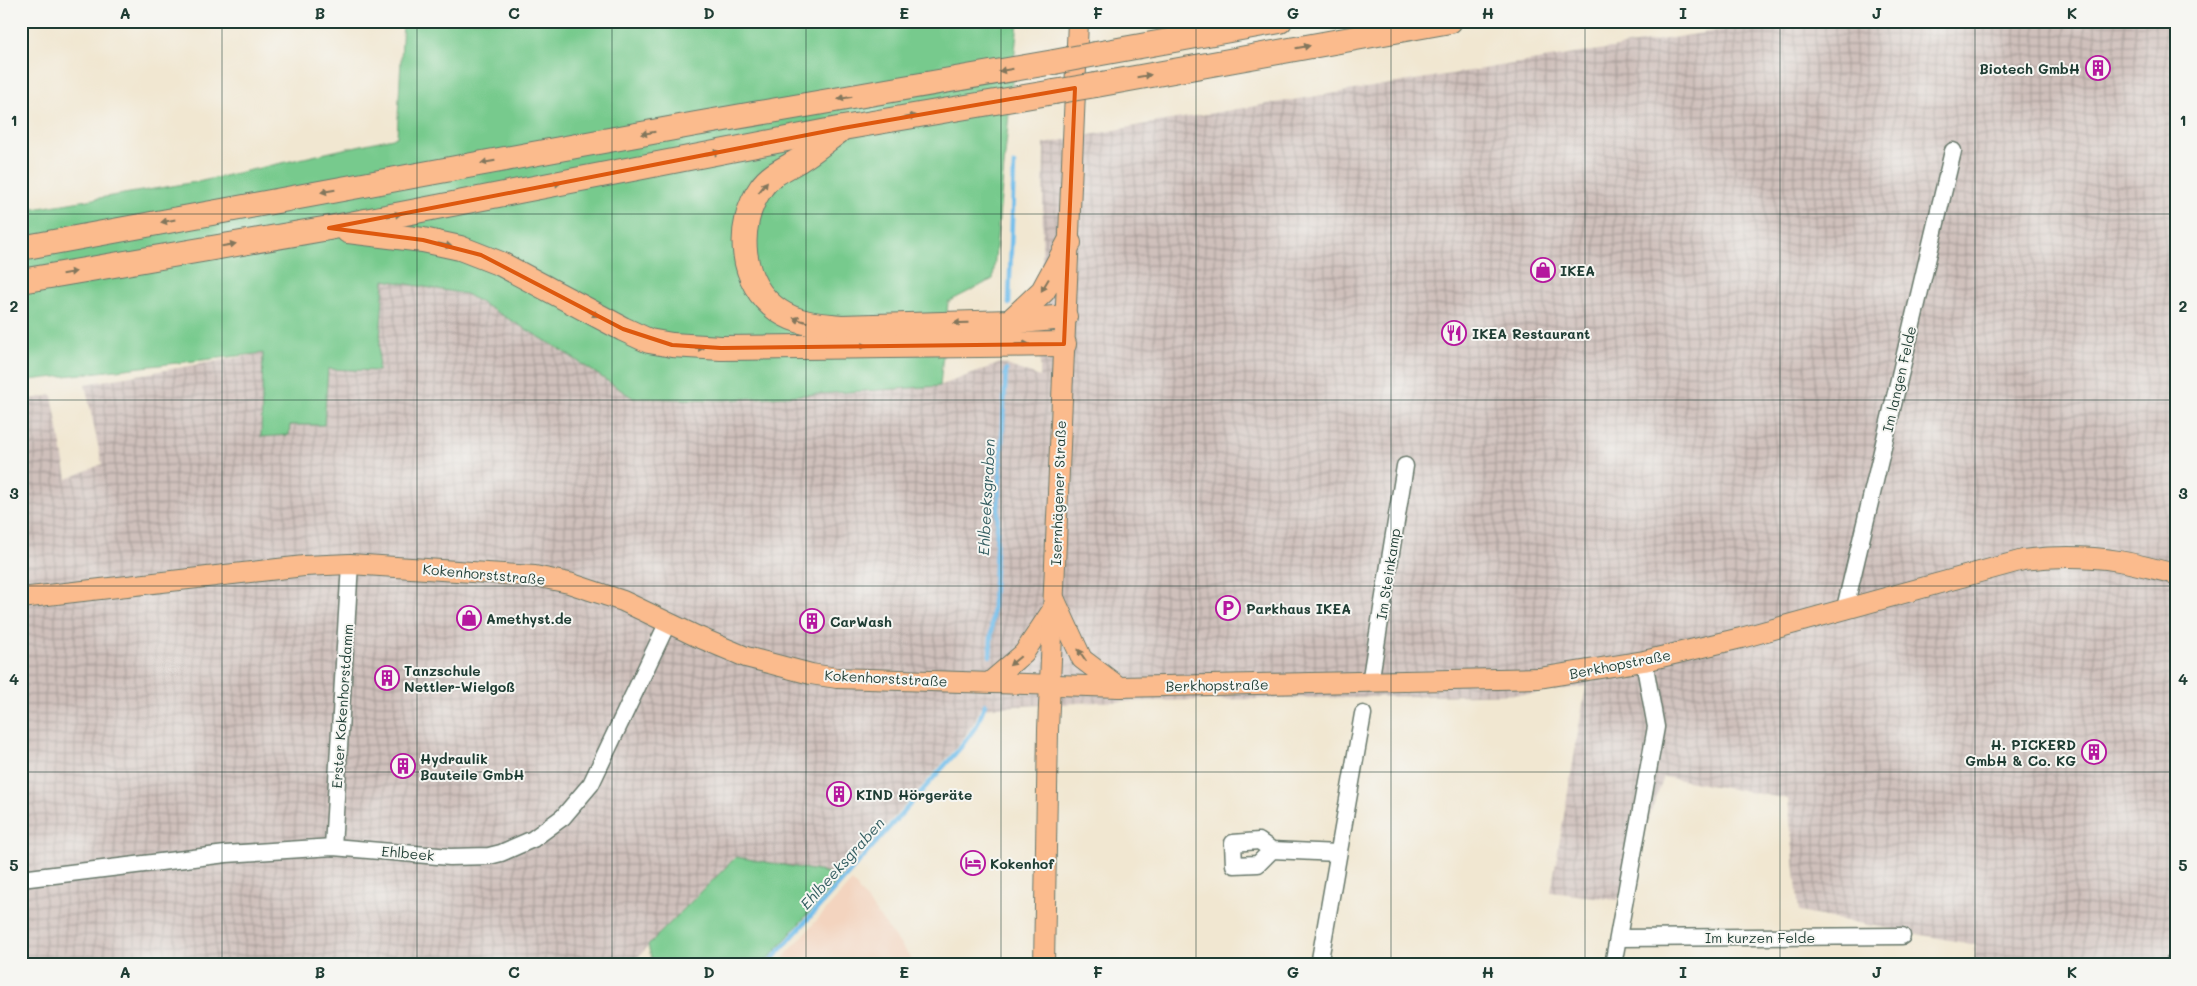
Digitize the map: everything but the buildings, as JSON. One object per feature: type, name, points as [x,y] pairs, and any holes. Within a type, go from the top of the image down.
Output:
[{"type":"highway","points":[[21,248],[715,121],[1280,21]]},
{"type":"highway","points":[[21,281],[329,228],[844,128],[1450,21]]},
{"type":"highway","points":[[844,128],[800,160],[779,171],[762,186],[751,205],[744,225],[743,247],[755,282],[778,311],[796,320],[816,325],[841,327],[1010,322],[1065,317]]},
{"type":"highway","points":[[329,228],[424,240],[481,255],[531,278],[623,330],[649,341],[672,345],[721,348],[1064,344]]},
{"type":"highway","points":[[1010,322],[1043,291],[1069,243]]},
{"type":"main road","name":"Isernhägener Straße","points":[[1044,965],[1051,683],[1078,21]]},
{"type":"main road","name":"Berkhopstraße","points":[[1051,683],[1119,687],[1533,679],[1644,661],[1741,638],[2023,560],[2051,557],[2082,557],[2121,561],[2176,574]]},
{"type":"main road","name":"Kokenhorststraße","points":[[21,598],[266,570],[350,564],[535,576],[594,590],[623,601],[746,657],[811,674],[862,680],[1051,683]]},
{"type":"main road","points":[[990,682],[1024,653],[1054,602]]},
{"type":"main road","points":[[1054,602],[1082,659],[1119,687]]},
{"type":"street","name":"Im langen Felde","points":[[1845,608],[1953,151]]},
{"type":"street","name":"Im Steinkamp","points":[[1370,683],[1405,466]]},
{"type":"street","name":"Erster Kokenhorstdamm","points":[[333,847],[350,564]]},
{"type":"street","name":"Ehlbeek","points":[[21,879],[226,854],[333,847],[458,857],[490,856],[533,839],[564,817],[591,784],[668,622]]},
{"type":"street","points":[[1613,965],[1656,727],[1644,661]]},
{"type":"street","points":[[1319,965],[1363,714]]},
{"type":"street","points":[[1272,850],[1338,853]]},
{"type":"street","name":"Im kurzen Felde","points":[[1618,938],[1902,936]]},
{"type":"street","points":[[2174,965],[2176,959]]},
{"type":"highlighted area","points":[[1075,88],[1064,344],[721,348],[672,345],[623,329],[481,255],[423,240],[329,228],[843,128]]},
{"type":"shaded area","points":[[1776,21],[2176,21],[2176,965],[1974,965],[1976,945],[1799,912],[1788,799],[1664,777],[1618,900],[1551,892],[1586,686],[1531,694],[1098,702],[980,708],[974,723],[958,746],[842,875],[736,857],[630,965],[21,965],[21,401],[52,395],[67,479],[102,464],[85,384],[264,353],[290,425],[324,425],[327,369],[378,371],[383,280],[466,294],[558,348],[633,398],[724,400],[939,386],[1001,363],[1040,377],[1044,144],[1146,124]]},
{"type":"shaded area","points":[[852,881],[916,965],[777,965]]},
{"type":"green space","points":[[403,21],[1018,21],[993,279],[948,302],[940,386],[724,400],[633,398],[558,348],[466,294],[384,280],[378,371],[328,369],[324,425],[290,425],[289,435],[261,437],[263,353],[21,381],[21,211],[202,181],[397,137]]},
{"type":"green space","points":[[736,857],[842,875],[763,965],[653,965],[648,945]]},
{"type":"waterway","name":"Ehlbeeksgraben","points":[[1009,304],[1014,164]]},
{"type":"waterway","name":"Ehlbeeksgraben","points":[[990,656],[1006,370]]},
{"type":"waterway","name":"Ehlbeeksgraben","points":[[767,965],[961,747],[977,725],[985,704]]},
{"type":"place","name":"Biotech GmbH","points":[[2098,68]]},
{"type":"place","name":"IKEA","points":[[1543,270]]},
{"type":"place","name":"IKEA Restaurant","points":[[1454,333]]},
{"type":"place","name":"Parkhaus IKEA","points":[[1228,608]]},
{"type":"place","name":"Amethyst.de","points":[[469,618]]},
{"type":"place","name":"CarWash","points":[[812,621]]},
{"type":"place","name":"Tanzschule Nettler-Wielgoß","points":[[387,678]]},
{"type":"place","name":"H. PICKERD GmbH & Co. KG","points":[[2094,752]]},
{"type":"place","name":"Hydraulik Bauteile GmbH","points":[[403,766]]},
{"type":"place","name":"KIND Hörgeräte","points":[[839,794]]},
{"type":"place","name":"Kokenhof","points":[[973,863]]}]
